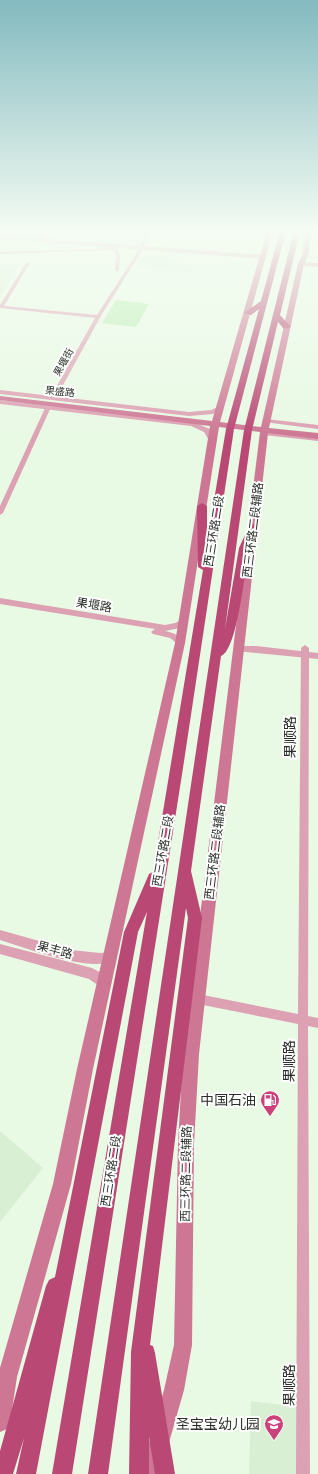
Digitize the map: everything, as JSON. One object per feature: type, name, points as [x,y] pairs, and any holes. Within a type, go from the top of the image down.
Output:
[{"type":"highway","name":"西三环路二段","points":[[98,1474],[248,430],[280,300]]},
{"type":"highway","name":"西三环路二段","points":[[62,1474],[204,601],[230,429],[264,302]]},
{"type":"highway","points":[[248,313],[264,302]]},
{"type":"highway","points":[[276,315],[287,328]]},
{"type":"highway","points":[[202,506],[204,601]]},
{"type":"highway","points":[[214,666],[231,627],[244,548],[253,526]]},
{"type":"highway","points":[[26,1474],[40,1414],[131,932],[162,860]]},
{"type":"highway","points":[[139,1474],[140,1352],[195,918],[185,866]]},
{"type":"highway","points":[[3,1474],[76,1218]]},
{"type":"highway","points":[[144,1323],[146,1358],[165,1474]]},
{"type":"main road","points":[[0,1420],[7,1377],[62,1184],[180,642],[213,440],[220,408],[251,300]]},
{"type":"main road","name":"西三环路二段辅路","points":[[150,1474],[174,1390],[183,1345],[186,1144],[191,1054],[265,427],[293,300]]},
{"type":"main road","points":[[0,397],[318,432]]},
{"type":"main road","points":[[117,410],[318,436]]},
{"type":"street","name":"果堰街","points":[[53,398],[109,300]]},
{"type":"street","points":[[0,307],[98,317]]},
{"type":"street","points":[[0,397],[32,396],[189,414],[213,412],[220,408]]},
{"type":"street","points":[[0,397],[24,404],[193,424],[207,431],[213,440]]},
{"type":"street","points":[[0,513],[2,504],[48,407]]},
{"type":"street","points":[[265,427],[318,427]]},
{"type":"street","points":[[265,427],[318,439]]},
{"type":"street","name":"果堰路","points":[[0,601],[165,628],[177,626],[184,622]]},
{"type":"street","name":"果堰路","points":[[0,606],[164,634],[173,636],[180,642]]},
{"type":"street","points":[[240,645],[318,650]]},
{"type":"street","points":[[305,650],[318,656]]},
{"type":"street","name":"果顺路","points":[[303,1474],[305,650]]},
{"type":"street","name":"果丰路","points":[[0,935],[86,958],[111,957]]},
{"type":"street","name":"果丰路","points":[[0,949],[92,974],[101,979],[105,984]]},
{"type":"street","points":[[198,999],[318,1023]]},
{"type":"shaded area","points":[[0,1131],[43,1168],[0,1222]]},
{"type":"shaded area","name":"圣宝宝幼儿园","points":[[251,1401],[298,1407],[298,1474],[249,1474]]},
{"type":"green space","points":[[116,300],[149,304],[136,327],[102,323]]},
{"type":"place","name":"中国石油","points":[[270,1117]]},
{"type":"place","name":"圣宝宝幼儿园","points":[[274,1441]]}]
